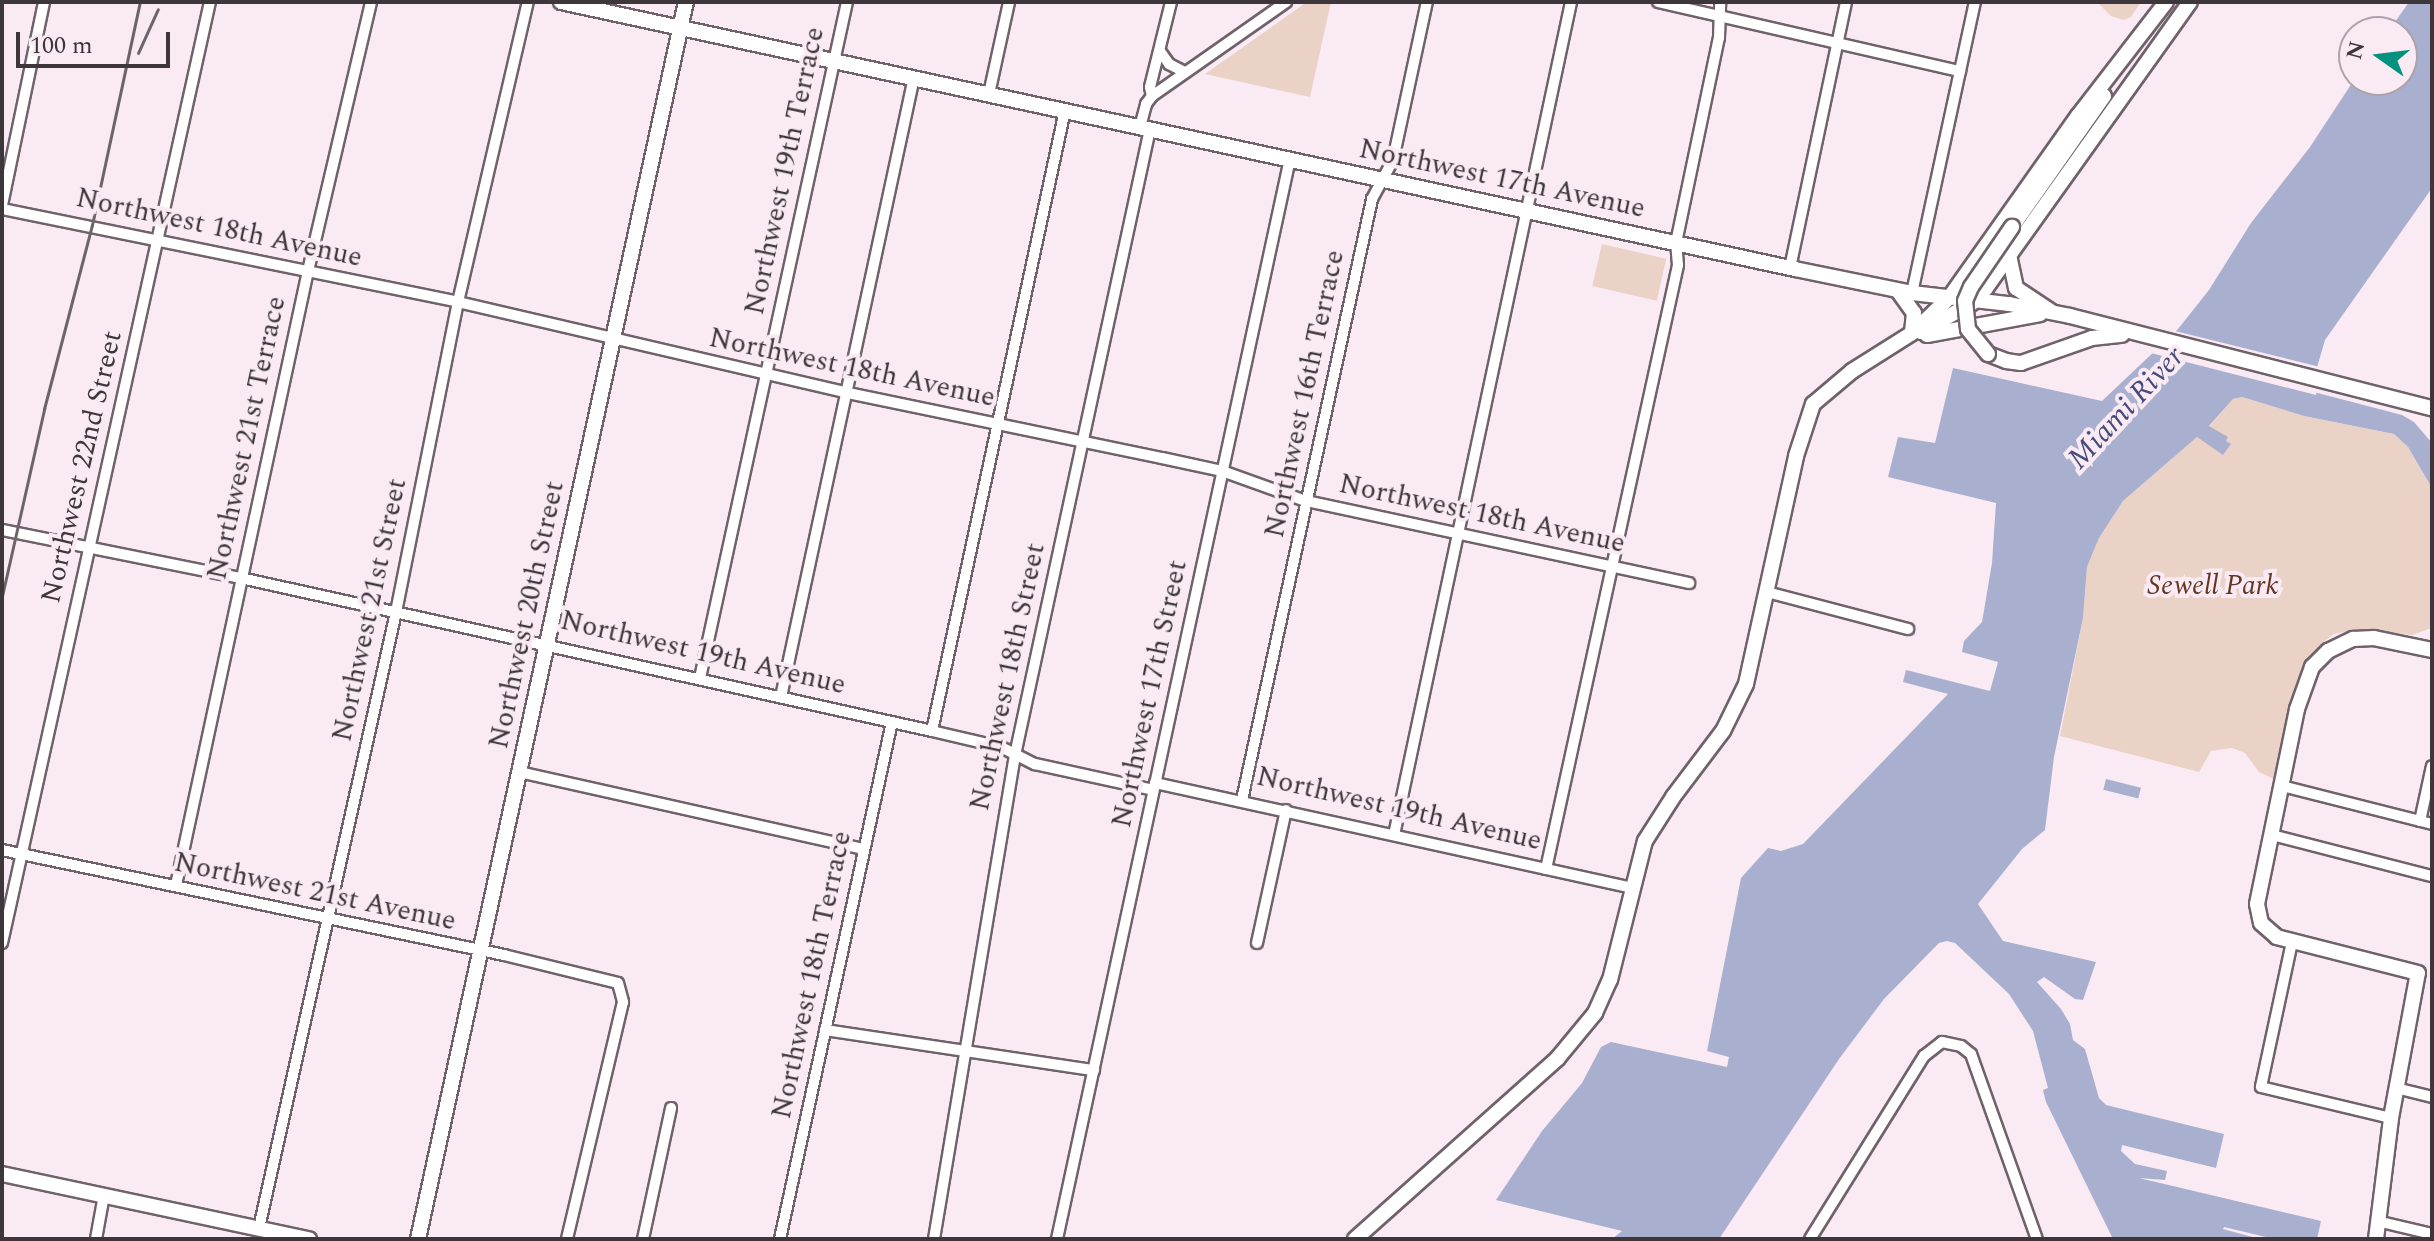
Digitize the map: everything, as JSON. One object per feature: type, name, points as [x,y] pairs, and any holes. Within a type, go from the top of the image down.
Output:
[{"type":"main road","name":"Northwest 17th Avenue","points":[[561,2],[1905,292],[2052,312],[2432,408]]},
{"type":"main road","name":"Northwest 20th Street","points":[[418,1239],[686,2]]},
{"type":"main road","points":[[1355,1239],[1543,1071],[1585,1028],[1600,1005],[1610,980],[1645,841],[1737,706],[1750,671],[1808,413],[1819,397],[1835,383],[1907,337],[1976,300],[2185,8],[2168,2],[2078,116],[1949,298],[1907,337]]},
{"type":"main road","points":[[2124,61],[2098,107],[1976,278],[1965,301],[1965,317],[1970,334],[1988,354],[2021,363],[2092,338],[2139,336]]},
{"type":"main road","points":[[2009,255],[2016,288],[2037,299],[2052,312]]},
{"type":"main road","points":[[1905,292],[1914,313],[1907,337]]},
{"type":"main road","points":[[1907,337],[2052,312]]},
{"type":"main road","points":[[2400,643],[2432,637]]},
{"type":"main road","points":[[2376,1239],[2396,1088],[2424,975],[2292,942],[2269,932],[2257,912],[2301,694],[2316,663],[2336,646],[2353,639],[2400,643],[2432,650]]},
{"type":"main road","points":[[2,1174],[309,1239]]},
{"type":"street","points":[[2,207],[44,2]]},
{"type":"street","name":"Northwest 22nd Street","points":[[2,943],[210,2]]},
{"type":"street","name":"Northwest 21st Terrace","points":[[176,885],[308,271],[371,2]]},
{"type":"street","name":"Northwest 21st Street","points":[[259,1228],[396,612],[458,302],[528,2]]},
{"type":"street","name":"Northwest 19th Terrace","points":[[700,678],[847,2]]},
{"type":"street","points":[[989,94],[1009,2]]},
{"type":"street","points":[[1171,2],[1150,87],[1152,96],[1286,2]]},
{"type":"street","name":"Northwest 16th Terrace","points":[[1242,800],[1372,199],[1393,160],[1427,2]]},
{"type":"street","points":[[1394,835],[1571,2]]},
{"type":"street","points":[[1658,2],[1960,71]]},
{"type":"street","points":[[1546,869],[1678,265],[1676,243],[1719,38],[1720,2]]},
{"type":"street","points":[[1790,268],[1846,2]]},
{"type":"street","points":[[1905,292],[1975,2]]},
{"type":"street","points":[[1160,51],[1169,64],[1185,72]]},
{"type":"street","points":[[781,697],[914,77]]},
{"type":"street","name":"Northwest 18th Street","points":[[934,1239],[1015,755],[1145,128],[1146,104],[1152,96]]},
{"type":"street","points":[[932,731],[1065,110]]},
{"type":"street","name":"Northwest 17th Street","points":[[1057,1239],[1290,159]]},
{"type":"street","name":"Northwest 18th Avenue","points":[[2,207],[458,302],[848,393],[1222,471],[1306,501],[1689,583]]},
{"type":"street","name":"Northwest 19th Avenue","points":[[2,530],[241,578],[700,678],[1001,747],[1035,764],[1242,800],[1631,888]]},
{"type":"street","points":[[1767,592],[1908,629]]},
{"type":"street","name":"Northwest 18th Terrace","points":[[780,1239],[892,722]]},
{"type":"street","points":[[2420,821],[2432,766]]},
{"type":"street","points":[[519,772],[863,849]]},
{"type":"street","points":[[2282,786],[2432,824]]},
{"type":"street","points":[[1257,943],[1286,810]]},
{"type":"street","points":[[2272,835],[2432,876]]},
{"type":"street","name":"Northwest 21st Avenue","points":[[2,850],[604,977],[618,983],[623,1002],[567,1239]]},
{"type":"street","points":[[2292,942],[2261,1087],[2391,1118]]},
{"type":"street","points":[[825,1030],[1094,1070]]},
{"type":"street","points":[[1810,1239],[1924,1056],[1936,1045],[1948,1042],[1967,1049],[1976,1064],[2036,1239]]},
{"type":"street","points":[[2396,1088],[2432,1097]]},
{"type":"street","points":[[643,1239],[671,1108]]},
{"type":"street","points":[[96,1239],[104,1195]]},
{"type":"street","points":[[2377,1221],[2432,1234]]},
{"type":"green space","points":[[1307,2],[1331,2],[1310,97],[1205,74]]},
{"type":"green space","points":[[2097,2],[2141,2],[2131,17],[2124,20],[2111,16]]},
{"type":"green space","points":[[1602,244],[1666,259],[1657,301],[1592,286]]},
{"type":"green space","name":"Sewell Park","points":[[2242,397],[2304,416],[2394,434],[2408,447],[2432,488],[2432,628],[2412,635],[2366,629],[2344,632],[2334,634],[2321,644],[2309,659],[2300,681],[2274,779],[2259,772],[2245,753],[2232,748],[2211,751],[2199,772],[2060,736],[2083,618],[2087,567],[2099,538],[2123,501],[2198,436],[2222,454],[2220,435],[2209,427],[2233,399]]},
{"type":"water","name":"Miami River","points":[[2409,2],[2432,2],[2432,188],[2325,340],[2310,391],[2402,415],[2414,422],[2432,443],[2432,488],[2408,447],[2394,434],[2304,416],[2242,397],[2233,399],[2209,426],[2228,437],[2226,441],[2231,444],[2223,455],[2197,437],[2123,501],[2099,538],[2087,567],[2083,618],[2054,757],[2045,830],[2022,849],[1978,904],[2003,941],[2096,962],[2083,1000],[2075,999],[2044,977],[2037,982],[2061,1009],[2070,1024],[2073,1040],[2085,1049],[2099,1098],[2106,1105],[2224,1134],[2216,1168],[2122,1145],[2121,1151],[2135,1164],[2167,1171],[2165,1180],[2139,1178],[2321,1221],[2317,1239],[2274,1239],[2224,1227],[2260,1239],[2113,1239],[2046,1102],[2043,1090],[2048,1088],[2033,1031],[2009,994],[1955,943],[1947,941],[1939,943],[1884,999],[1839,1059],[1719,1239],[1612,1239],[1622,1231],[1496,1200],[1542,1131],[1582,1083],[1601,1047],[1611,1042],[1727,1067],[1729,1057],[1707,1051],[1741,878],[1768,848],[1781,851],[1803,844],[1948,694],[1903,682],[1906,670],[1990,691],[1998,662],[1962,652],[1964,641],[1982,622],[1992,563],[1996,503],[1888,477],[1898,437],[1935,443],[1953,368],[2102,401],[2178,329],[2209,290],[2251,223],[2310,147],[2343,96],[2418,96],[2418,16],[2399,16]]},
{"type":"water","points":[[2106,779],[2141,788],[2138,798],[2103,790]]},
{"type":"pier","points":[[2171,330],[2320,367],[2316,395],[2147,352]]},
{"type":"railway","points":[[2,596],[44,409],[92,225],[140,2]]},
{"type":"railway","points":[[138,53],[158,9]]}]
